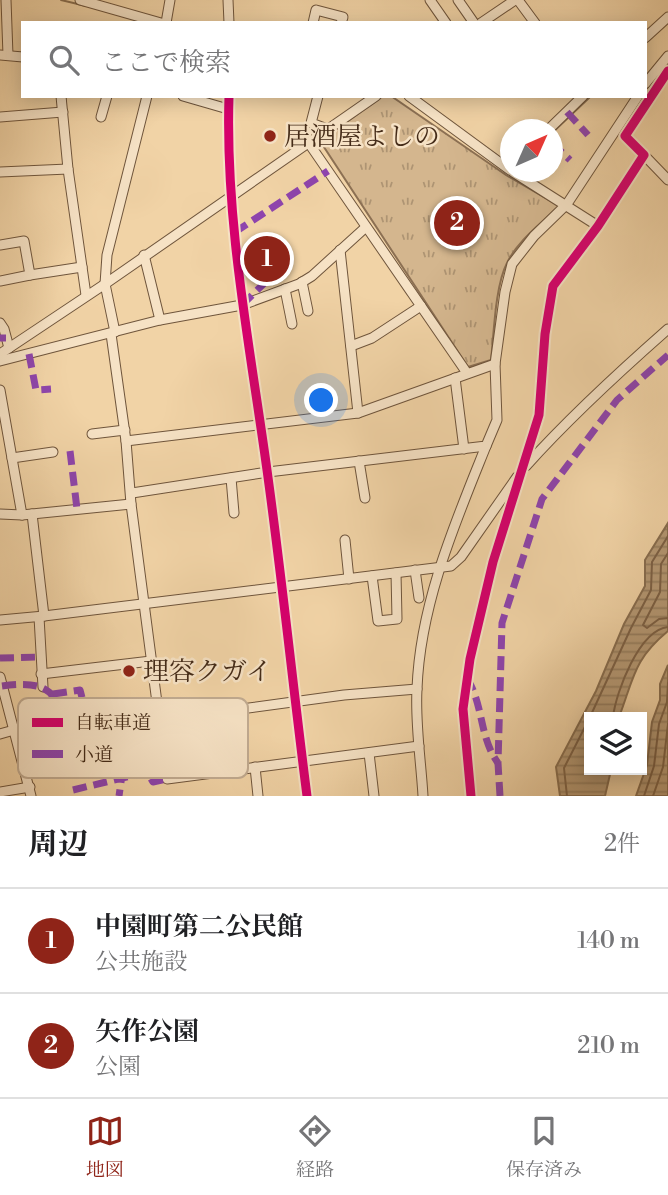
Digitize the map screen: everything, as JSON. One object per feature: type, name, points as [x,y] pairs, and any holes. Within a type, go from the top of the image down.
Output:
[{"type":"street","points":[[4,55],[6,0]]},
{"type":"street","points":[[80,0],[105,4],[155,21]]},
{"type":"street","points":[[166,21],[170,0]]},
{"type":"street","points":[[228,0],[229,21]]},
{"type":"street","points":[[430,0],[445,21]]},
{"type":"street","points":[[458,0],[473,21]]},
{"type":"street","points":[[484,21],[517,0],[534,21]]},
{"type":"street","points":[[313,21],[316,10],[343,17],[342,21]]},
{"type":"street","points":[[647,36],[668,17]]},
{"type":"street","points":[[647,82],[668,56]]},
{"type":"street","points":[[668,71],[625,136],[668,180]]},
{"type":"street","points":[[61,98],[68,169],[86,295]]},
{"type":"street","points":[[101,117],[106,98]]},
{"type":"street","points":[[146,98],[107,256],[105,284],[157,698]]},
{"type":"street","points":[[190,98],[228,109]]},
{"type":"street","points":[[229,98],[232,194],[242,305],[268,472],[307,796]]},
{"type":"street","points":[[317,98],[311,123],[327,128]]},
{"type":"street","points":[[4,351],[373,98]]},
{"type":"street","points":[[412,98],[500,162]]},
{"type":"street","points":[[559,119],[581,98]]},
{"type":"street","points":[[424,796],[416,689],[423,639],[440,567],[497,420],[495,364],[505,292],[512,264],[534,236],[567,204],[637,98]]},
{"type":"street","points":[[0,117],[63,112]]},
{"type":"street","points":[[307,142],[467,373]]},
{"type":"street","points":[[471,796],[463,709],[470,659],[493,562],[539,415],[545,334],[553,286],[598,226],[644,155]]},
{"type":"street","points":[[0,172],[68,169]]},
{"type":"street","points":[[529,182],[598,226]]},
{"type":"street","points":[[0,361],[160,320],[242,305],[312,276],[366,227]]},
{"type":"street","points":[[0,245],[24,241],[30,275]]},
{"type":"street","points":[[341,250],[358,413]]},
{"type":"street","points":[[144,255],[160,320]]},
{"type":"street","points":[[0,281],[82,267]]},
{"type":"street","points":[[302,282],[308,311]]},
{"type":"street","points":[[285,289],[292,324]]},
{"type":"street","points":[[351,346],[372,338],[421,306]]},
{"type":"street","points":[[0,323],[4,329],[4,351]]},
{"type":"street","points":[[0,620],[451,566],[461,557],[522,469],[589,399],[668,329]]},
{"type":"street","points":[[126,441],[358,413],[495,364]]},
{"type":"street","points":[[455,378],[464,449]]},
{"type":"street","points":[[0,390],[12,458],[27,514],[42,617],[43,687]]},
{"type":"street","points":[[92,434],[125,430]]},
{"type":"street","points":[[132,493],[268,472],[486,446]]},
{"type":"street","points":[[12,458],[53,452]]},
{"type":"street","points":[[359,461],[365,498]]},
{"type":"street","points":[[231,478],[234,513]]},
{"type":"street","points":[[0,514],[131,504]]},
{"type":"street","points":[[345,540],[349,579]]},
{"type":"street","points":[[415,570],[419,598]]},
{"type":"street","points":[[372,576],[377,621],[397,620],[396,573]]},
{"type":"street","points":[[41,674],[151,661]]},
{"type":"street","points":[[0,677],[18,746]]},
{"type":"street","points":[[248,709],[344,695],[416,689]]},
{"type":"street","points":[[0,734],[14,730]]},
{"type":"street","points":[[248,768],[419,746]]},
{"type":"street","points":[[369,753],[374,796]]},
{"type":"street","points":[[255,767],[258,796]]},
{"type":"street","points":[[0,792],[30,792]]},
{"type":"green space","points":[[380,98],[394,98],[500,171],[500,182],[518,182],[559,206],[524,240],[507,263],[497,297],[491,360],[468,367],[320,141]]},
{"type":"water","points":[[668,523],[668,631],[656,641],[641,661],[621,712],[585,712],[624,624],[645,586],[645,560]]},
{"type":"water","points":[[668,665],[668,796],[636,796],[643,775],[647,775],[652,722],[660,700],[660,684]]},
{"type":"water","points":[[584,714],[584,775],[610,775],[605,796],[560,796],[556,767]]},
{"type":"waterway","points":[[61,0],[86,6]]},
{"type":"waterway","points":[[563,123],[589,98]]},
{"type":"marked path","points":[[567,112],[588,135]]},
{"type":"marked path","points":[[563,153],[570,160]]},
{"type":"marked path","points":[[235,232],[328,171]]},
{"type":"marked path","points":[[242,305],[281,267]]},
{"type":"marked path","points":[[0,338],[6,338]]},
{"type":"marked path","points":[[29,354],[36,390],[51,389]]},
{"type":"marked path","points":[[500,796],[498,763],[502,623],[542,499],[617,400],[668,355]]},
{"type":"marked path","points":[[70,451],[77,509]]},
{"type":"marked path","points":[[0,658],[40,657]]},
{"type":"marked path","points":[[467,678],[476,699],[488,743],[498,763]]},
{"type":"marked path","points":[[2,686],[36,686],[46,690],[54,698]]},
{"type":"marked path","points":[[53,694],[80,690],[82,698]]},
{"type":"marked path","points":[[119,796],[121,778]]},
{"type":"marked path","points":[[73,790],[122,778]]},
{"type":"marked path","points":[[151,778],[153,782],[167,779]]},
{"type":"cycle path","points":[[471,796],[463,709],[470,659],[493,562],[539,415],[545,334],[553,286],[598,226],[644,155],[625,136],[668,71]]},
{"type":"cycle path","points":[[229,98],[235,237],[307,796]]},
{"type":"place","name":"居酒屋よしの","points":[[270,136]]},
{"type":"place","name":"矢作公園","points":[[457,223]]},
{"type":"place","name":"中園町第二公民館","points":[[267,259]]},
{"type":"place","name":"理容クガイ","points":[[129,671]]}]
